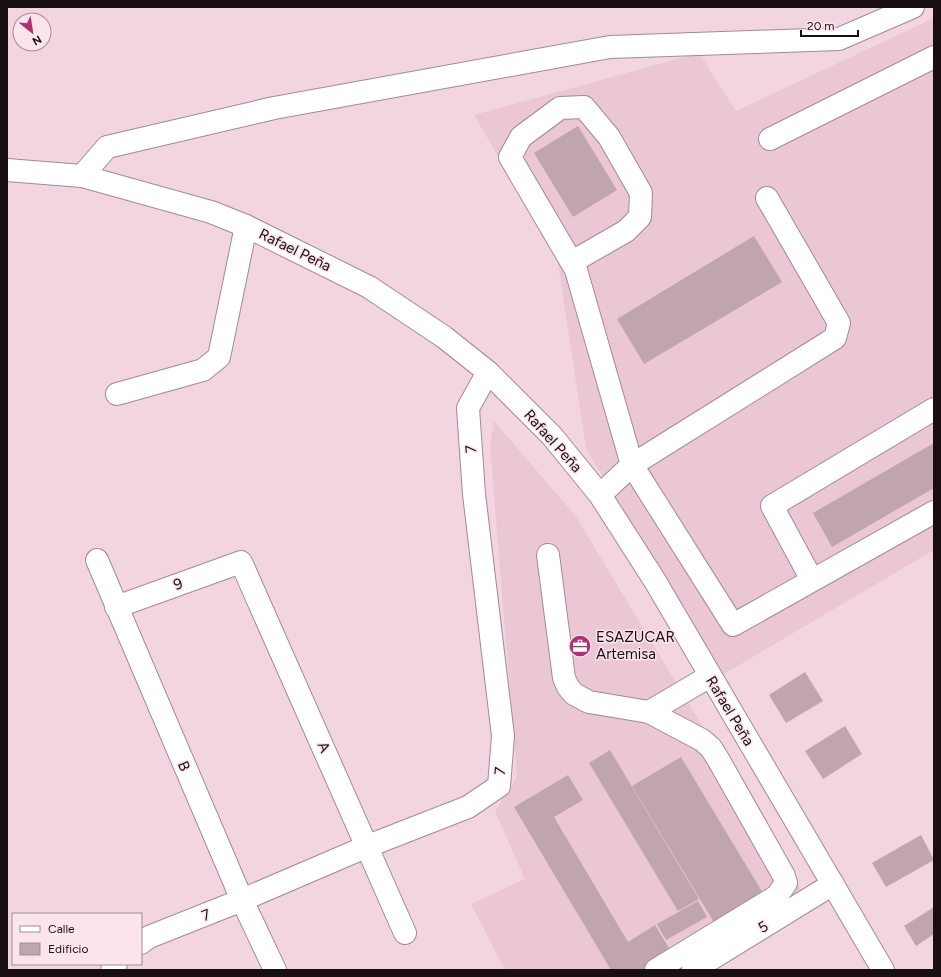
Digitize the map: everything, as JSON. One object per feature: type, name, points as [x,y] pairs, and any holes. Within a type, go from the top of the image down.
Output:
[{"type":"street","points":[[82,176],[107,147],[274,108],[610,47],[839,39],[913,7]]},
{"type":"street","points":[[770,139],[934,57]]},
{"type":"street","points":[[572,262],[626,231],[640,216],[641,193],[609,137],[584,107],[560,108],[521,137],[510,157],[576,270],[632,465],[732,625],[934,512]]},
{"type":"street","name":"Rafael Peña","points":[[7,170],[82,176],[211,212],[246,226],[369,287],[444,337],[488,372],[552,436],[600,495],[655,581],[883,970]]},
{"type":"street","points":[[600,495],[632,465],[835,338],[839,324],[768,198]]},
{"type":"street","points":[[117,394],[203,370],[218,357],[246,226]]},
{"type":"street","name":"7","points":[[142,942],[149,938],[368,846],[468,807],[499,786],[503,736],[474,494],[468,408],[488,372]]},
{"type":"street","points":[[812,580],[772,506],[934,409]]},
{"type":"street","points":[[548,555],[564,678],[568,687],[574,694],[589,702],[649,712],[702,740],[711,748],[773,856],[784,876],[786,883],[777,896],[656,970]]},
{"type":"street","name":"B","points":[[97,560],[242,900],[275,970]]},
{"type":"street","name":"A","points":[[241,562],[368,846],[405,933]]},
{"type":"street","name":"9","points":[[116,607],[241,562]]},
{"type":"street","points":[[649,712],[710,676]]},
{"type":"street","name":"5","points":[[693,970],[833,884]]},
{"type":"shaded area","points":[[934,18],[934,550],[719,677],[586,448],[557,257],[474,115],[699,53],[736,111]]},
{"type":"shaded area","name":"ESAZUCAR Artemisa","points":[[494,421],[575,515],[801,890],[672,970],[505,970],[471,904],[525,879],[495,811],[517,777],[490,446]]},
{"type":"building","points":[[578,126],[617,190],[573,217],[534,153]]},
{"type":"building","points":[[754,236],[782,282],[644,364],[617,319]]},
{"type":"building","points":[[934,443],[934,488],[832,547],[813,513]]},
{"type":"building","points":[[805,672],[823,701],[786,723],[769,695]]},
{"type":"building","points":[[845,726],[862,754],[823,779],[805,751]]},
{"type":"building","points":[[610,750],[699,899],[678,911],[589,763]]},
{"type":"building","points":[[681,757],[764,895],[715,924],[632,786]]},
{"type":"building","points":[[568,775],[583,800],[554,817],[628,942],[655,925],[672,953],[644,970],[611,970],[514,807]]},
{"type":"building","points":[[921,835],[934,860],[886,887],[872,863]]},
{"type":"building","points":[[698,901],[707,917],[666,940],[657,924]]},
{"type":"building","points":[[934,907],[934,934],[916,946],[904,926]]},
{"type":"place","name":"ESAZUCAR Artemisa","points":[[580,646]]}]
